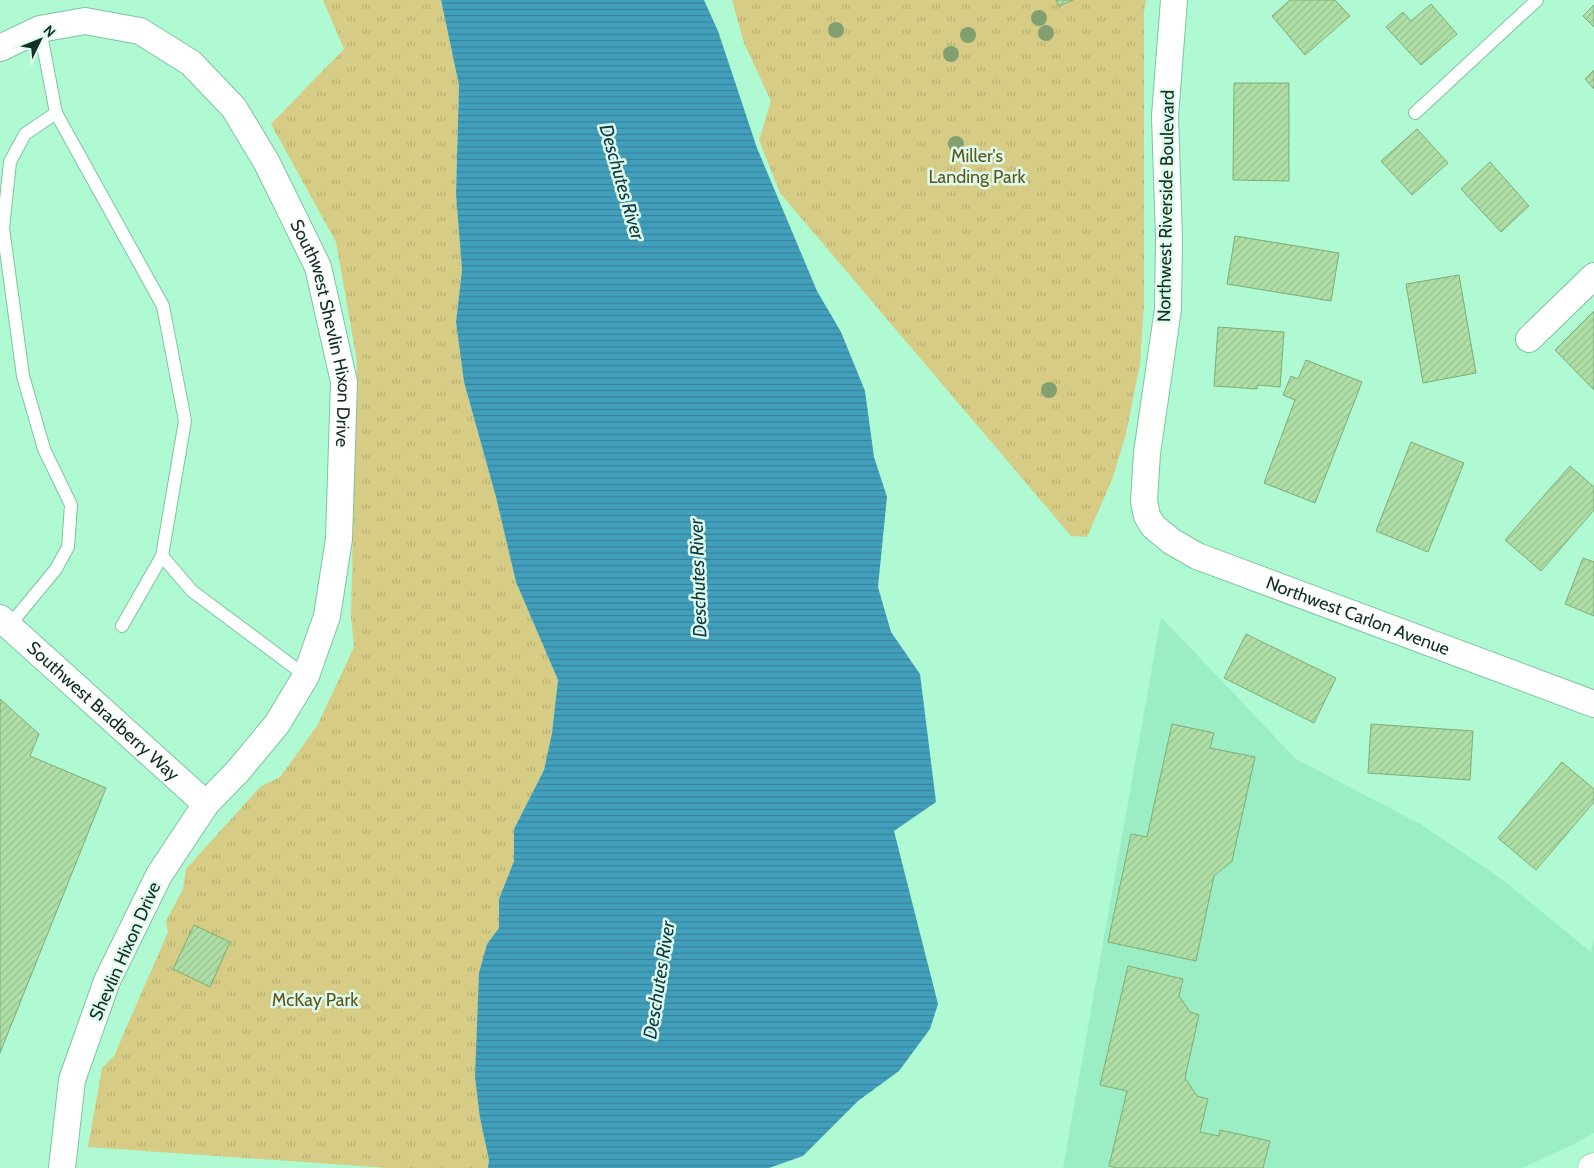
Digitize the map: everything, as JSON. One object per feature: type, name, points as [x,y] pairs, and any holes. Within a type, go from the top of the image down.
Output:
[{"type":"street","name":"Northwest Riverside Boulevard","points":[[1144,501],[1147,453],[1168,309],[1169,238],[1165,116],[1174,0]]},
{"type":"street","name":"Southwest Shevlin Hixon Drive","points":[[0,48],[40,29],[85,21],[140,32],[191,63],[234,108],[267,163],[318,267],[344,382],[340,539],[327,616],[306,676],[277,724],[238,771],[206,804]]},
{"type":"street","points":[[1529,339],[1594,276]]},
{"type":"street","name":"Northwest Carlon Avenue","points":[[1144,501],[1147,516],[1153,526],[1171,541],[1197,556],[1594,704]]},
{"type":"street","name":"Southwest Bradberry Way","points":[[4,622],[206,804]]},
{"type":"street","name":"Shevlin Hixon Drive","points":[[62,1168],[72,1080],[107,981],[159,875],[206,804]]},
{"type":"lane","points":[[1415,113],[1537,0]]},
{"type":"lane","points":[[40,29],[56,113],[163,306],[185,421],[162,556],[122,626]]},
{"type":"lane","points":[[4,622],[56,569],[68,547],[71,505],[44,449],[23,376],[3,228],[10,162],[25,134],[56,113]]},
{"type":"lane","points":[[162,556],[192,591],[306,676]]},
{"type":"shaded area","points":[[1161,617],[1296,759],[1420,824],[1503,880],[1591,952],[1594,940],[1594,1133],[1522,1168],[1063,1168]]},
{"type":"green space","name":"McKay Park","points":[[323,0],[441,0],[459,85],[456,194],[462,270],[456,322],[464,382],[496,497],[516,582],[558,680],[552,733],[544,770],[514,829],[514,861],[499,899],[499,928],[487,944],[480,1118],[489,1160],[488,1168],[388,1168],[88,1147],[102,1068],[114,1056],[168,932],[166,921],[183,889],[186,869],[260,787],[280,777],[317,726],[354,647],[351,616],[357,361],[336,242],[271,124],[344,49]]},
{"type":"green space","name":"Miller's Landing Park","points":[[732,0],[1146,0],[1144,12],[1144,304],[1140,364],[1126,434],[1112,480],[1087,537],[1071,536],[780,193],[759,140],[771,101],[744,43]]},
{"type":"water","name":"Deschutes River","points":[[441,0],[704,0],[718,31],[757,148],[817,291],[841,332],[865,391],[874,457],[887,497],[878,587],[891,632],[920,674],[936,802],[894,831],[938,1004],[930,1029],[899,1071],[858,1101],[803,1156],[769,1168],[488,1168],[489,1160],[480,1118],[475,1077],[479,973],[487,944],[499,928],[499,899],[514,861],[514,829],[544,770],[552,733],[558,680],[516,582],[496,497],[464,382],[456,322],[462,270],[456,194],[459,85]]},
{"type":"building","points":[[1056,0],[1073,0],[1059,6]]},
{"type":"building","points":[[1290,0],[1335,0],[1350,16],[1305,55],[1272,16]]},
{"type":"building","points":[[1431,4],[1457,34],[1421,65],[1386,27],[1403,12],[1411,21]]},
{"type":"building","points":[[1594,5],[1594,27],[1583,16]]},
{"type":"building","points":[[1594,70],[1594,89],[1585,79]]},
{"type":"building","points":[[1234,83],[1289,83],[1289,181],[1233,180]]},
{"type":"building","points":[[1417,129],[1448,163],[1412,195],[1381,161]]},
{"type":"building","points":[[1490,162],[1529,206],[1501,232],[1461,189]]},
{"type":"building","points":[[1235,236],[1339,253],[1331,301],[1227,284]]},
{"type":"building","points":[[1459,275],[1476,373],[1423,383],[1406,284]]},
{"type":"building","points":[[1594,311],[1594,390],[1555,350]]},
{"type":"building","points":[[1218,327],[1284,332],[1280,387],[1258,385],[1257,389],[1214,386]]},
{"type":"building","points":[[1306,360],[1362,382],[1315,503],[1264,483],[1295,400],[1283,395],[1291,376],[1298,379]]},
{"type":"building","points":[[1411,442],[1464,463],[1428,552],[1376,531]]},
{"type":"building","points":[[1570,466],[1594,487],[1594,510],[1541,571],[1505,540]]},
{"type":"building","points":[[1583,558],[1594,562],[1594,616],[1565,604]]},
{"type":"building","points":[[1246,634],[1336,678],[1314,723],[1224,678]]},
{"type":"building","points":[[0,699],[39,734],[30,756],[106,788],[0,1053]]},
{"type":"building","points":[[1172,724],[1214,733],[1210,748],[1255,757],[1232,861],[1214,876],[1196,961],[1108,942],[1131,834],[1147,837]]},
{"type":"building","points":[[1371,724],[1473,731],[1470,780],[1368,773]]},
{"type":"building","points":[[1562,762],[1594,789],[1594,802],[1536,870],[1498,838]]},
{"type":"building","points":[[194,925],[230,942],[210,987],[173,969]]},
{"type":"building","points":[[1128,966],[1183,979],[1179,996],[1190,1012],[1199,1015],[1185,1078],[1197,1096],[1208,1099],[1200,1132],[1219,1136],[1220,1130],[1270,1141],[1263,1168],[1117,1168],[1109,1166],[1127,1091],[1100,1085]]}]
